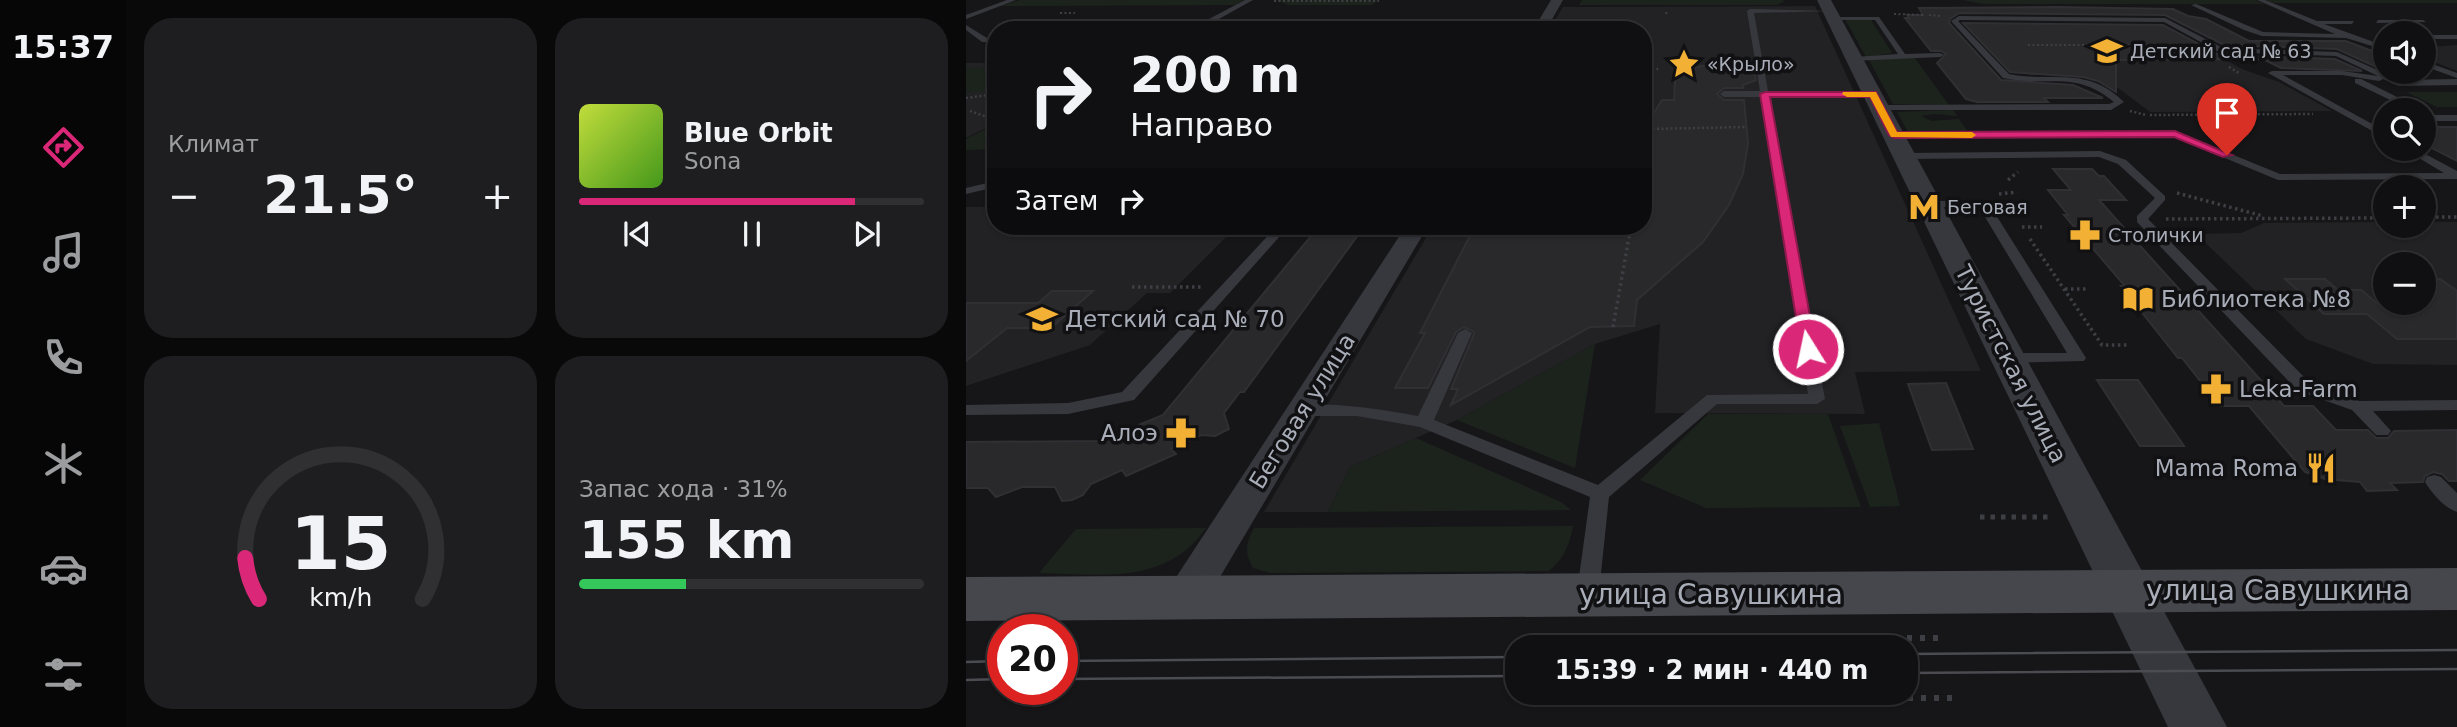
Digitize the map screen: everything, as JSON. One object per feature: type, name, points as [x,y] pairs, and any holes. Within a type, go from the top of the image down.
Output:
[{"type":"main road","name":"улица Савушкина","points":[[966,599],[2457,589]]},
{"type":"street","points":[[1544,21],[1557,0]]},
{"type":"street","name":"Туристская улица","points":[[1829,10],[2198,727]]},
{"type":"street","name":"Беговая улица","points":[[1186,597],[1411,235]]},
{"type":"lane","points":[[966,17],[1013,0]]},
{"type":"lane","points":[[1210,21],[1250,0]]},
{"type":"lane","points":[[2260,0],[2328,29],[2373,44]]},
{"type":"lane","points":[[2194,5],[2262,34],[2347,36]]},
{"type":"lane","points":[[1587,594],[1600,494],[1713,399],[1817,399],[1750,11],[1829,10],[1877,18],[1903,56]]},
{"type":"lane","points":[[1888,123],[2111,107],[2120,102],[2097,85],[2078,80],[2019,79],[2006,76],[1954,21],[1959,18],[2165,20],[2222,50],[2337,54],[2373,71]]},
{"type":"lane","points":[[2312,22],[2352,22]]},
{"type":"lane","points":[[967,28],[985,40]]},
{"type":"lane","points":[[2328,29],[2379,37],[2361,39]]},
{"type":"lane","points":[[2436,37],[2457,37]]},
{"type":"lane","points":[[975,41],[985,40]]},
{"type":"lane","points":[[2302,53],[2393,98]]},
{"type":"lane","points":[[1855,60],[1940,55]]},
{"type":"lane","points":[[1976,55],[1987,55]]},
{"type":"lane","points":[[2436,68],[2457,76]]},
{"type":"lane","points":[[2373,78],[2342,73],[2272,73],[2373,128]]},
{"type":"lane","points":[[2436,82],[2457,82]]},
{"type":"lane","points":[[1724,94],[1765,94],[1888,123],[2099,154],[2122,162],[2161,198],[2141,219],[2304,387],[2358,406],[2457,405]]},
{"type":"lane","points":[[2436,118],[2457,118]]},
{"type":"lane","points":[[1888,123],[2175,134],[2278,177],[2457,176]]},
{"type":"lane","points":[[2430,161],[2457,176]]},
{"type":"lane","points":[[966,191],[987,186]]},
{"type":"lane","points":[[1929,204],[1983,204],[2078,358],[2008,358]]},
{"type":"lane","points":[[966,410],[1064,409],[1099,406],[1128,397],[1275,235]]},
{"type":"lane","points":[[1424,422],[1465,332]]},
{"type":"lane","points":[[2358,406],[2382,431]]},
{"type":"lane","points":[[1302,411],[1357,411],[1424,422],[1600,494]]},
{"type":"lane","points":[[2434,482],[2457,505]]},
{"type":"path","points":[[1274,0],[1379,1]]},
{"type":"path","points":[[1274,0],[1287,6]]},
{"type":"path","points":[[1060,13],[1075,13]]},
{"type":"path","points":[[1888,14],[1924,15]]},
{"type":"path","points":[[2028,45],[2177,45]]},
{"type":"path","points":[[2227,66],[2239,73]]},
{"type":"path","points":[[1652,69],[1658,69]]},
{"type":"path","points":[[966,98],[987,95]]},
{"type":"path","points":[[970,111],[987,117]]},
{"type":"path","points":[[2126,115],[2345,113]]},
{"type":"path","points":[[1652,129],[1747,127]]},
{"type":"path","points":[[2146,184],[2271,218]]},
{"type":"path","points":[[2006,204],[1998,192],[2017,192]]},
{"type":"path","points":[[2436,217],[2457,217]]},
{"type":"path","points":[[2141,219],[2373,218]]},
{"type":"path","points":[[2042,227],[2022,227],[2102,345],[2128,345]]},
{"type":"path","points":[[1613,327],[1629,235]]},
{"type":"path","points":[[1132,287],[1228,287]]},
{"type":"path","points":[[2064,289],[2087,289]]},
{"type":"path","points":[[1918,638],[1938,638]]},
{"type":"path","points":[[1918,698],[1953,698]]},
{"type":"shaded area","points":[[1020,0],[1244,0],[1235,5],[1000,6]]},
{"type":"shaded area","points":[[1276,0],[1379,0],[1372,5],[1288,5]]},
{"type":"shaded area","points":[[1582,0],[1784,2],[1776,5],[1579,5]]},
{"type":"shaded area","points":[[1963,0],[2255,0],[2264,4],[1983,4]]},
{"type":"shaded area","points":[[2265,0],[2457,0],[2457,3],[2273,3]]},
{"type":"shaded area","points":[[1815,6],[1981,371],[1855,372],[1865,414],[1655,413],[1660,324],[1595,344],[1457,420],[1350,467],[1328,512],[1264,512],[1428,235],[1652,235],[1652,21],[1554,21],[1563,7]]},
{"type":"shaded area","points":[[1845,19],[1871,20],[1892,53],[1866,57]]},
{"type":"shaded area","name":"Детский сад № 63","points":[[2164,26],[2242,69],[2279,82],[2332,111],[2150,112],[2101,75],[2030,75],[1986,32]]},
{"type":"shaded area","points":[[2457,45],[2457,71],[2436,63],[2436,47]]},
{"type":"shaded area","points":[[1914,57],[1949,105],[1893,104],[1869,60]]},
{"type":"shaded area","points":[[966,63],[987,63],[987,128],[966,138]]},
{"type":"shaded area","points":[[966,67],[987,67],[987,92],[966,93]]},
{"type":"shaded area","points":[[2406,92],[2457,92],[2457,107],[2437,107],[2436,98],[2418,98]]},
{"type":"shaded area","points":[[1953,110],[1957,116],[1921,116],[1931,121],[1959,119],[1968,132],[1908,132],[1897,112]]},
{"type":"shaded area","points":[[987,128],[987,149],[966,150],[966,139]]},
{"type":"shaded area","name":"Детский сад № 70","points":[[966,207],[987,207],[987,235],[1228,235],[1170,293],[1147,293],[1090,345],[966,386]]},
{"type":"shaded area","points":[[2373,222],[2373,238],[2436,238],[2436,222],[2457,222],[2457,365],[2373,364],[2306,339],[2196,234],[2241,233],[2264,223]]},
{"type":"shaded area","points":[[1595,344],[1575,468],[1457,420]]},
{"type":"shaded area","points":[[1708,414],[1828,414],[1861,507],[1706,508],[1640,480]]},
{"type":"shaded area","points":[[1879,423],[1900,506],[1870,507],[1840,426]]},
{"type":"shaded area","points":[[1416,438],[1561,502],[1571,510],[1328,512],[1350,467]]},
{"type":"shaded area","points":[[1573,526],[1566,551],[1549,571],[1270,573],[1253,568],[1247,553],[1254,528]]},
{"type":"shaded area","points":[[1206,528],[1190,547],[1172,560],[1152,568],[1109,574],[1039,573],[1076,529]]},
{"type":"building","points":[[1919,8],[2173,9],[2188,16],[2206,19],[2249,41],[2346,41],[2373,51],[2373,66],[2337,49],[2224,45],[2165,15],[1959,13],[1950,19],[1949,23],[2001,80],[2073,85],[2103,98],[2044,98],[2048,102],[1977,102],[1966,99],[1937,63],[1946,54],[1931,51],[1905,18],[1909,18],[1907,15],[1923,15]]},
{"type":"building","points":[[1963,23],[2163,25],[2219,55],[2335,59],[2362,71],[2281,68],[2263,59],[2116,60],[2116,92],[2098,81],[2083,77],[2010,72]]},
{"type":"building","points":[[1753,64],[1756,80],[1743,85],[1743,88],[1724,88],[1717,94],[1724,100],[1744,100],[1748,143],[1743,174],[1729,205],[1703,242],[1637,300],[1634,326],[1590,327],[1451,405],[1458,389],[1451,389],[1474,334],[1464,327],[1456,332],[1428,388],[1395,388],[1425,333],[1420,333],[1470,235],[1652,235],[1652,116],[1662,100],[1674,100],[1675,79],[1679,74],[1701,66]]},
{"type":"building","points":[[2436,127],[2457,127],[2457,161],[2436,150]]},
{"type":"building","points":[[2053,169],[2092,169],[2099,176],[2104,176],[2126,200],[2099,200],[2284,406],[2313,406],[2336,430],[2368,430],[2376,438],[2388,438],[2394,431],[2457,430],[2457,481],[2449,481],[2442,474],[2433,472],[2425,476],[2423,482],[2390,483],[2397,490],[2367,491],[2360,482],[2325,479],[2305,472],[2249,406],[2220,406],[2182,358],[2178,358],[2121,286],[2125,286],[2064,215],[2068,215],[2048,190],[2071,190]]},
{"type":"building","points":[[1358,235],[1244,392],[1240,392],[1224,413],[1229,429],[1215,436],[1201,435],[1171,449],[1176,454],[1126,476],[1122,470],[1091,484],[1083,495],[1072,500],[1062,501],[1055,487],[1022,487],[996,497],[988,488],[966,488],[966,442],[1100,441],[1163,415],[1311,236]]},
{"type":"building","points":[[2285,279],[2325,279],[2338,290],[2361,290],[2373,300],[2373,315],[2436,315],[2436,279],[2440,279],[2457,291],[2457,339],[2397,339],[2367,314],[2324,314]]},
{"type":"building","points":[[1052,291],[1093,291],[1051,328],[1007,328],[966,361],[966,303],[1038,303]]},
{"type":"building","points":[[2097,380],[2138,380],[2184,446],[2140,446]]},
{"type":"building","points":[[1946,383],[1973,449],[1932,450],[1908,384]]},
{"type":"tram line","points":[[1918,654],[2457,650]]},
{"type":"tram line","points":[[1078,661],[1505,657]]},
{"type":"tram line","points":[[966,662],[987,661]]},
{"type":"tram line","points":[[1918,673],[2457,669]]},
{"type":"tram line","points":[[1078,679],[1505,676]]},
{"type":"tram line","points":[[966,680],[987,679]]},
{"type":"slow traffic","points":[[1847,94],[1873,94],[1894,135],[1972,135]]},
{"type":"place","name":"Детский сад № 63","points":[[2107,51]]},
{"type":"place","name":"«Крыло»","points":[[1684,64]]},
{"type":"place","name":"Беговая","points":[[1924,207]]},
{"type":"place","name":"Столички","points":[[2085,235]]},
{"type":"place","name":"Библиотека №8","points":[[2138,299]]},
{"type":"place","name":"Детский сад № 70","points":[[1042,319]]},
{"type":"place","name":"Leka-Farm","points":[[2216,389]]},
{"type":"place","name":"Алоэ","points":[[1181,433]]},
{"type":"place","name":"Mama Roma","points":[[2321,468]]},
{"type":"route","points":[[1808,349],[1765,94],[1873,94],[1894,135],[2175,134],[2227,155]]}]
